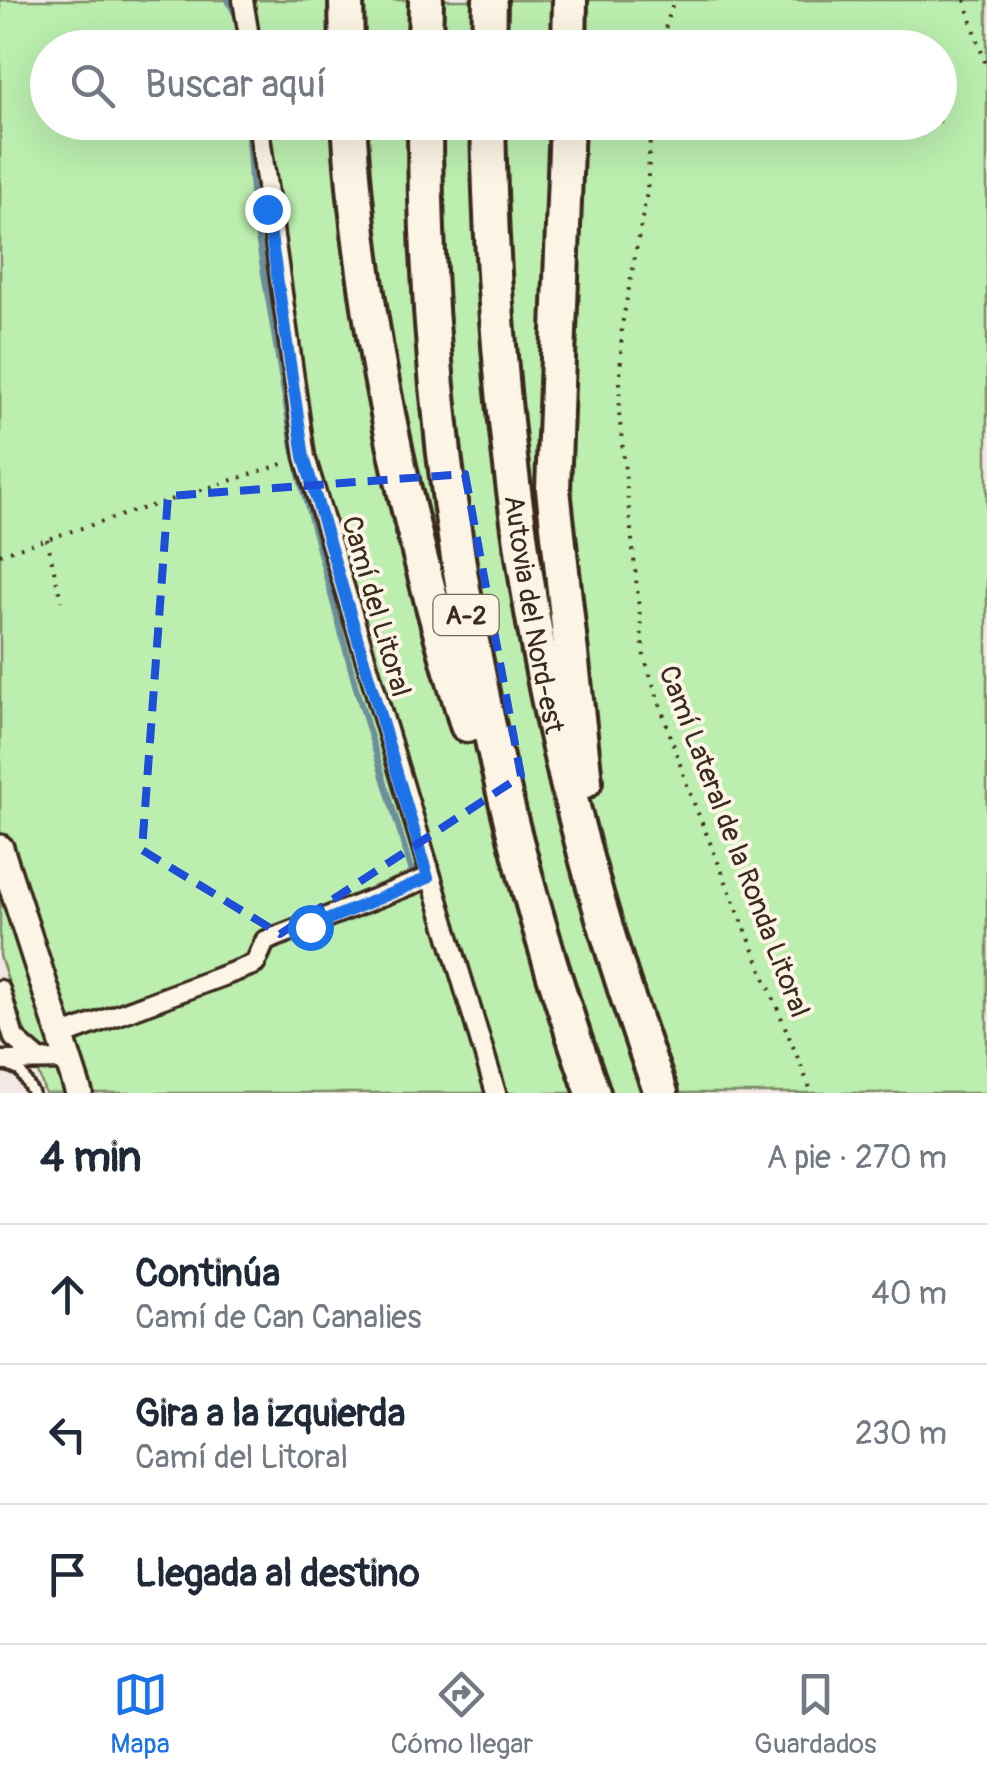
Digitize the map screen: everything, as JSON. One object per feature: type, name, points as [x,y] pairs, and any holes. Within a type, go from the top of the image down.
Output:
[{"type":"highway","points":[[346,0],[347,30]]},
{"type":"highway","points":[[425,30],[426,0]]},
{"type":"highway","points":[[489,30],[490,0]]},
{"type":"highway","points":[[569,30],[570,0]]},
{"type":"highway","points":[[351,140],[364,274],[414,516],[467,726],[539,933]]},
{"type":"highway","name":"A-2","points":[[425,140],[425,229],[434,372],[462,594],[502,792],[539,933],[593,1093]]},
{"type":"highway","name":"Autovia del Nord-est","points":[[489,140],[495,337],[520,560],[542,682],[602,920],[661,1093]]},
{"type":"highway","points":[[566,140],[553,489],[556,549],[602,920]]},
{"type":"main road","points":[[0,848],[79,1093]]},
{"type":"street","points":[[243,0],[248,30]]},
{"type":"street","name":"Camí del Litoral","points":[[260,140],[304,457],[496,1093]]},
{"type":"street","points":[[0,1061],[38,1058],[65,1048],[255,964],[265,941],[428,878]]},
{"type":"street","points":[[0,990],[14,1038],[38,1058]]},
{"type":"street","points":[[0,1061],[14,1038]]},
{"type":"lane","points":[[0,1061],[20,1071],[33,1093]]},
{"type":"path","points":[[665,30],[674,0]]},
{"type":"path","points":[[965,0],[987,68]]},
{"type":"path","name":"Camí Lateral de la Ronda Litoral","points":[[650,140],[648,192],[622,325],[619,412],[644,657],[688,791],[812,1093]]},
{"type":"path","points":[[0,554],[304,457]]},
{"type":"path","points":[[47,539],[61,601]]},
{"type":"highlighted area","points":[[465,474],[521,776],[280,934],[142,850],[168,496]]},
{"type":"green space","points":[[0,0],[987,0],[987,1093],[45,1093],[0,956]]},
{"type":"waterway","points":[[228,0],[239,21]]},
{"type":"waterway","points":[[248,140],[253,206]]},
{"type":"waterway","points":[[255,220],[294,453]]},
{"type":"waterway","points":[[298,471],[356,688],[412,872]]},
{"type":"route","points":[[267,209],[304,457],[428,878],[310,927]]}]
